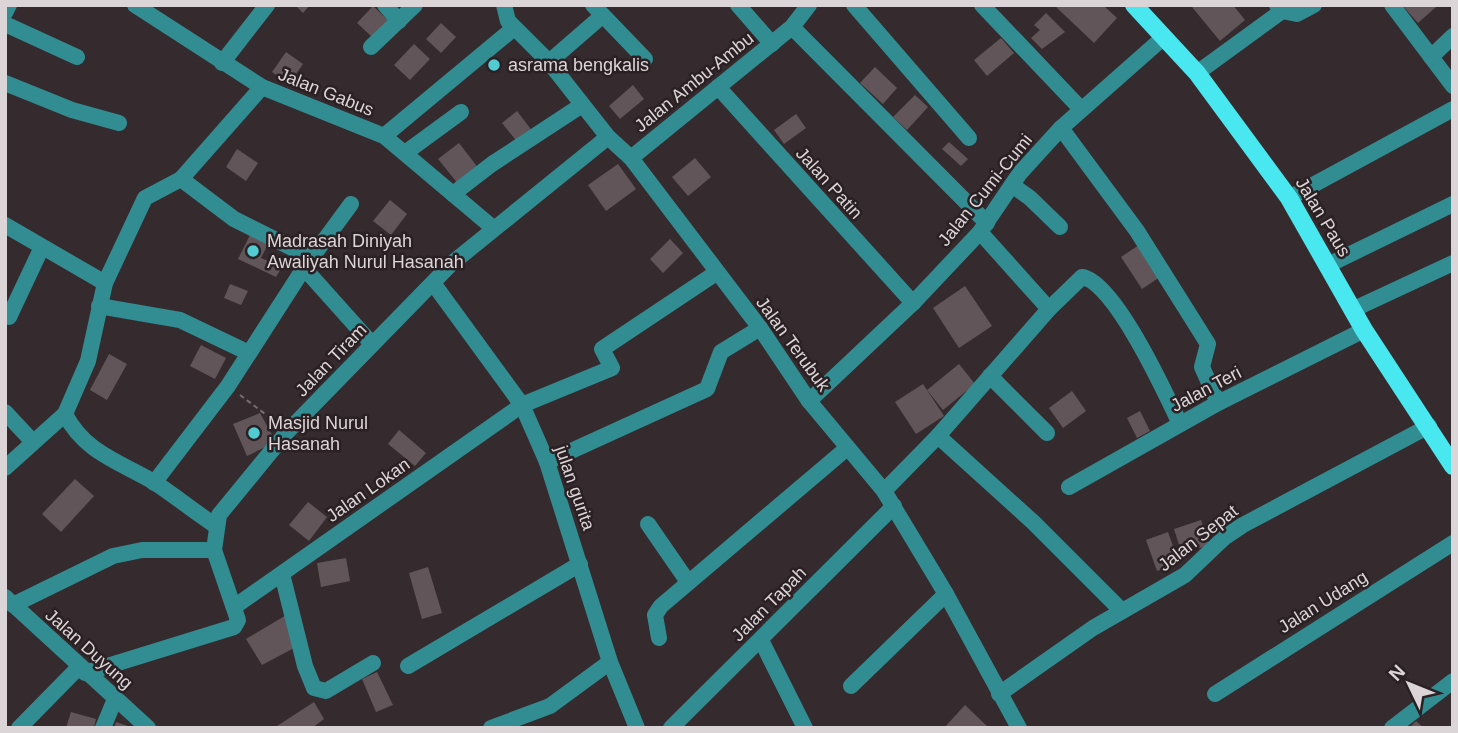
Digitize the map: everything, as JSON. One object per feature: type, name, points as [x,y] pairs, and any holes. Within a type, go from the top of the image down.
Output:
[{"type":"main road","name":"Jalan Paus","points":[[1134,5],[1197,73],[1289,198],[1363,330],[1453,466]]},
{"type":"street","points":[[5,13],[9,5]]},
{"type":"street","name":"Jalan Gabus","points":[[135,5],[262,88],[384,136],[492,227]]},
{"type":"street","points":[[222,63],[267,5]]},
{"type":"street","points":[[385,5],[399,21]]},
{"type":"street","points":[[371,47],[415,5]]},
{"type":"street","name":"Jalan Terubuk","points":[[504,5],[505,16],[549,62],[608,137],[631,158],[760,328],[809,401],[846,449],[884,491],[946,594],[1019,728]]},
{"type":"street","points":[[738,5],[772,44]]},
{"type":"street","name":"Jalan Ambu-Ambu","points":[[631,158],[792,27],[809,5]]},
{"type":"street","points":[[854,5],[969,138]]},
{"type":"street","points":[[982,5],[1081,108]]},
{"type":"street","points":[[1197,73],[1280,8],[1297,15],[1314,5]]},
{"type":"street","points":[[1392,5],[1453,86]]},
{"type":"street","points":[[549,62],[597,10],[645,59]]},
{"type":"street","points":[[5,24],[77,57]]},
{"type":"street","points":[[384,136],[514,27]]},
{"type":"street","points":[[792,27],[983,227],[1049,309]]},
{"type":"street","points":[[1431,57],[1453,36]]},
{"type":"street","name":"Jalan Cumi-Cumi","points":[[809,401],[913,303],[983,227],[1012,185],[1061,128],[1164,37]]},
{"type":"street","points":[[5,83],[72,110],[119,123]]},
{"type":"street","name":"Jalan Patin","points":[[718,87],[913,303]]},
{"type":"street","points":[[5,468],[65,414],[88,361],[105,283],[145,198],[181,179],[262,88]]},
{"type":"street","points":[[453,194],[492,164],[582,105]]},
{"type":"street","points":[[1289,198],[1453,109]]},
{"type":"street","points":[[405,153],[461,112]]},
{"type":"street","points":[[1061,128],[1137,231],[1208,344],[1202,368],[1217,403]]},
{"type":"street","name":"Jalan Tiram","points":[[214,550],[219,515],[235,492],[288,432],[372,344],[492,227],[608,137]]},
{"type":"street","points":[[181,179],[234,219],[308,263],[372,344]]},
{"type":"street","points":[[1012,185],[1060,227]]},
{"type":"street","points":[[154,483],[228,386],[308,263],[351,204]]},
{"type":"street","points":[[1328,265],[1453,204]]},
{"type":"street","points":[[5,225],[105,283]]},
{"type":"street","points":[[9,317],[42,247]]},
{"type":"street","points":[[1352,310],[1453,263]]},
{"type":"street","name":"Jalan Lokan","points":[[234,607],[522,405],[612,368],[601,349],[716,273]]},
{"type":"street","points":[[884,491],[938,436],[1049,309],[1078,279],[1086,277],[1096,283],[1119,312],[1153,365],[1180,424]]},
{"type":"street","name":"julan gurita","points":[[433,283],[522,405],[547,463],[610,662],[637,728]]},
{"type":"street","points":[[99,306],[180,320],[249,353]]},
{"type":"street","points":[[547,463],[708,389],[721,352],[760,328]]},
{"type":"street","name":"Jalan Teri","points":[[1069,486],[1217,403],[1363,330]]},
{"type":"street","points":[[990,376],[1047,433]]},
{"type":"street","points":[[5,412],[33,442]]},
{"type":"street","points":[[65,414],[83,441],[99,453],[154,483],[216,526]]},
{"type":"street","name":"Jalan Sepat","points":[[999,694],[1122,611],[1185,575],[1225,537],[1243,525],[1429,426]]},
{"type":"street","points":[[938,436],[1033,522],[1122,611]]},
{"type":"street","points":[[659,638],[655,615],[688,582],[846,449]]},
{"type":"street","name":"Jalan Tapah","points":[[679,725],[894,506]]},
{"type":"street","points":[[648,524],[688,582]]},
{"type":"street","name":"Jalan Udang","points":[[1215,694],[1453,543]]},
{"type":"street","points":[[9,601],[113,556],[142,550],[214,550],[238,620],[230,629],[82,670],[19,728]]},
{"type":"street","points":[[408,666],[580,564]]},
{"type":"street","points":[[282,574],[305,666],[314,688],[327,691],[373,663]]},
{"type":"street","points":[[851,687],[946,594]]},
{"type":"street","name":"Jalan Duyung","points":[[9,601],[148,728]]},
{"type":"street","points":[[761,640],[805,728]]},
{"type":"street","points":[[491,728],[550,706],[610,662]]},
{"type":"street","points":[[1392,728],[1453,681]]},
{"type":"street","points":[[103,728],[115,699]]},
{"type":"path","points":[[228,386],[288,432]]},
{"type":"building","points":[[295,5],[310,5],[303,13]]},
{"type":"building","points":[[1054,5],[1103,5],[1117,18],[1094,43]]},
{"type":"building","points":[[1233,5],[1245,20],[1220,41],[1192,7]]},
{"type":"building","points":[[1402,5],[1435,5],[1436,7],[1418,23]]},
{"type":"building","points":[[373,6],[388,20],[372,37],[357,23]]},
{"type":"building","points":[[1046,13],[1065,32],[1042,49],[1031,38],[1040,30],[1034,25]]},
{"type":"building","points":[[441,23],[456,37],[441,53],[426,39]]},
{"type":"building","points":[[1001,38],[1014,53],[987,76],[974,60]]},
{"type":"building","points":[[414,44],[430,59],[410,80],[394,65]]},
{"type":"building","points":[[286,52],[303,64],[289,84],[272,72]]},
{"type":"building","points":[[875,67],[897,88],[883,104],[860,83]]},
{"type":"building","points":[[633,85],[644,99],[620,119],[609,106]]},
{"type":"building","points":[[915,95],[928,107],[907,130],[893,117]]},
{"type":"building","points":[[517,111],[533,132],[519,144],[502,123]]},
{"type":"building","points":[[796,114],[806,128],[784,144],[774,130]]},
{"type":"building","points":[[949,142],[968,159],[961,166],[942,149]]},
{"type":"building","points":[[459,143],[479,169],[459,185],[438,159]]},
{"type":"building","points":[[237,149],[258,163],[246,181],[226,167]]},
{"type":"building","points":[[695,158],[711,177],[688,196],[672,177]]},
{"type":"building","points":[[618,164],[636,189],[606,211],[588,185]]},
{"type":"building","points":[[390,200],[407,214],[391,235],[373,221]]},
{"type":"building","name":"Madrasah Diniyah Awaliyah Nurul Hasanah","points":[[250,235],[268,244],[261,258],[282,267],[276,277],[238,259]]},
{"type":"building","points":[[670,239],[683,253],[663,273],[650,259]]},
{"type":"building","points":[[1139,245],[1160,277],[1142,289],[1121,257]]},
{"type":"building","points":[[230,284],[248,291],[241,305],[224,298]]},
{"type":"building","points":[[965,286],[992,326],[959,348],[933,308]]},
{"type":"building","points":[[201,345],[226,358],[215,379],[190,366]]},
{"type":"building","points":[[109,354],[127,364],[107,400],[90,390]]},
{"type":"building","points":[[959,364],[975,384],[943,410],[927,390]]},
{"type":"building","points":[[923,384],[944,416],[916,434],[895,402]]},
{"type":"building","points":[[1072,391],[1086,411],[1063,428],[1049,408]]},
{"type":"building","points":[[1140,411],[1150,431],[1137,438],[1127,418]]},
{"type":"building","name":"Masjid Nurul Hasanah","points":[[260,413],[276,442],[247,456],[233,424]]},
{"type":"building","points":[[399,430],[426,453],[415,466],[388,444]]},
{"type":"building","points":[[75,479],[94,496],[61,532],[42,514]]},
{"type":"building","points":[[308,502],[327,517],[309,541],[289,525]]},
{"type":"building","points":[[1201,520],[1209,545],[1182,554],[1174,529]]},
{"type":"building","points":[[1168,532],[1179,563],[1157,571],[1146,540]]},
{"type":"building","points":[[346,558],[350,581],[321,587],[317,563]]},
{"type":"building","points":[[428,567],[442,613],[422,619],[409,573]]},
{"type":"building","points":[[288,614],[296,647],[262,665],[246,639]]},
{"type":"building","points":[[377,672],[393,705],[376,712],[362,679]]},
{"type":"building","points":[[314,702],[324,719],[312,728],[274,728]]},
{"type":"building","points":[[965,705],[989,728],[944,728]]},
{"type":"building","points":[[71,712],[96,719],[94,728],[66,728]]},
{"type":"building","points":[[1416,721],[1424,728],[1409,728]]},
{"type":"building","points":[[116,722],[131,727],[131,728],[114,728]]},
{"type":"place","name":"asrama bengkalis","points":[[494,65]]},
{"type":"place","name":"Madrasah Diniyah Awaliyah Nurul Hasanah","points":[[253,251]]},
{"type":"place","name":"Masjid Nurul Hasanah","points":[[254,433]]}]
